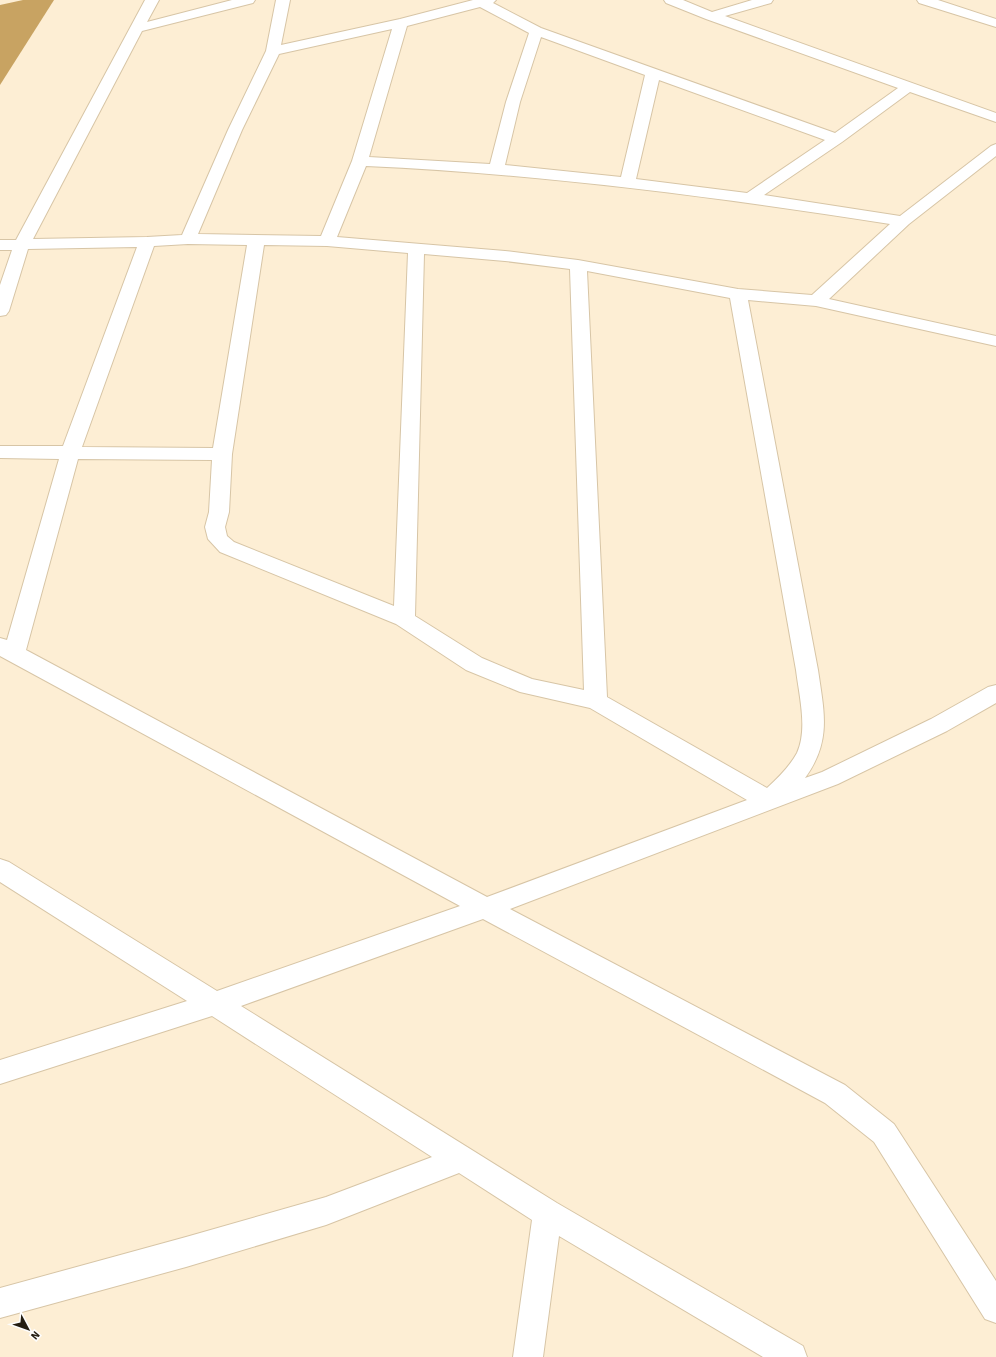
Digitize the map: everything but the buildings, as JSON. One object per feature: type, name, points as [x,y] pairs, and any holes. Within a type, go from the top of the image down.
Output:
[{"type":"street","points":[[0,311],[22,244],[152,0]]},
{"type":"street","points":[[138,28],[248,0]]},
{"type":"street","points":[[188,239],[235,130],[273,51],[283,0]]},
{"type":"street","points":[[671,0],[711,16],[996,118]]},
{"type":"street","points":[[711,16],[766,0]]},
{"type":"street","points":[[924,0],[996,23]]},
{"type":"street","points":[[273,51],[400,23],[485,1],[536,31],[837,139]]},
{"type":"street","points":[[327,241],[360,161],[400,23]]},
{"type":"street","points":[[496,169],[513,102],[536,31]]},
{"type":"street","points":[[627,183],[653,73]]},
{"type":"street","points":[[751,197],[837,139],[908,87]]},
{"type":"street","points":[[816,301],[903,221],[996,149]]},
{"type":"street","points":[[360,161],[496,169],[627,183],[751,197],[903,221]]},
{"type":"street","points":[[0,245],[147,242],[188,239],[327,241],[416,250],[505,256],[578,265],[738,294],[816,301],[996,341]]},
{"type":"street","points":[[256,241],[222,454],[218,512],[215,527],[218,539],[227,547],[246,556],[404,619],[474,664],[528,686],[596,701],[769,801]]},
{"type":"street","points":[[147,242],[70,454],[7,649],[485,908],[835,1094],[884,1133],[996,1308]]},
{"type":"street","points":[[404,619],[416,250]]},
{"type":"street","points":[[578,265],[596,701]]},
{"type":"street","points":[[738,294],[807,670],[812,718],[812,745],[805,759],[789,783],[769,801]]},
{"type":"street","points":[[0,452],[70,454],[222,454]]},
{"type":"street","points":[[0,1072],[214,1004],[485,908],[830,778],[939,725],[996,693]]},
{"type":"street","points":[[0,869],[547,1213],[792,1357]]},
{"type":"street","points":[[0,1303],[186,1252],[326,1211],[461,1159]]},
{"type":"street","points":[[528,1357],[547,1213]]},
{"type":"shaded area","points":[[23,0],[54,0],[0,85],[0,5]]}]
